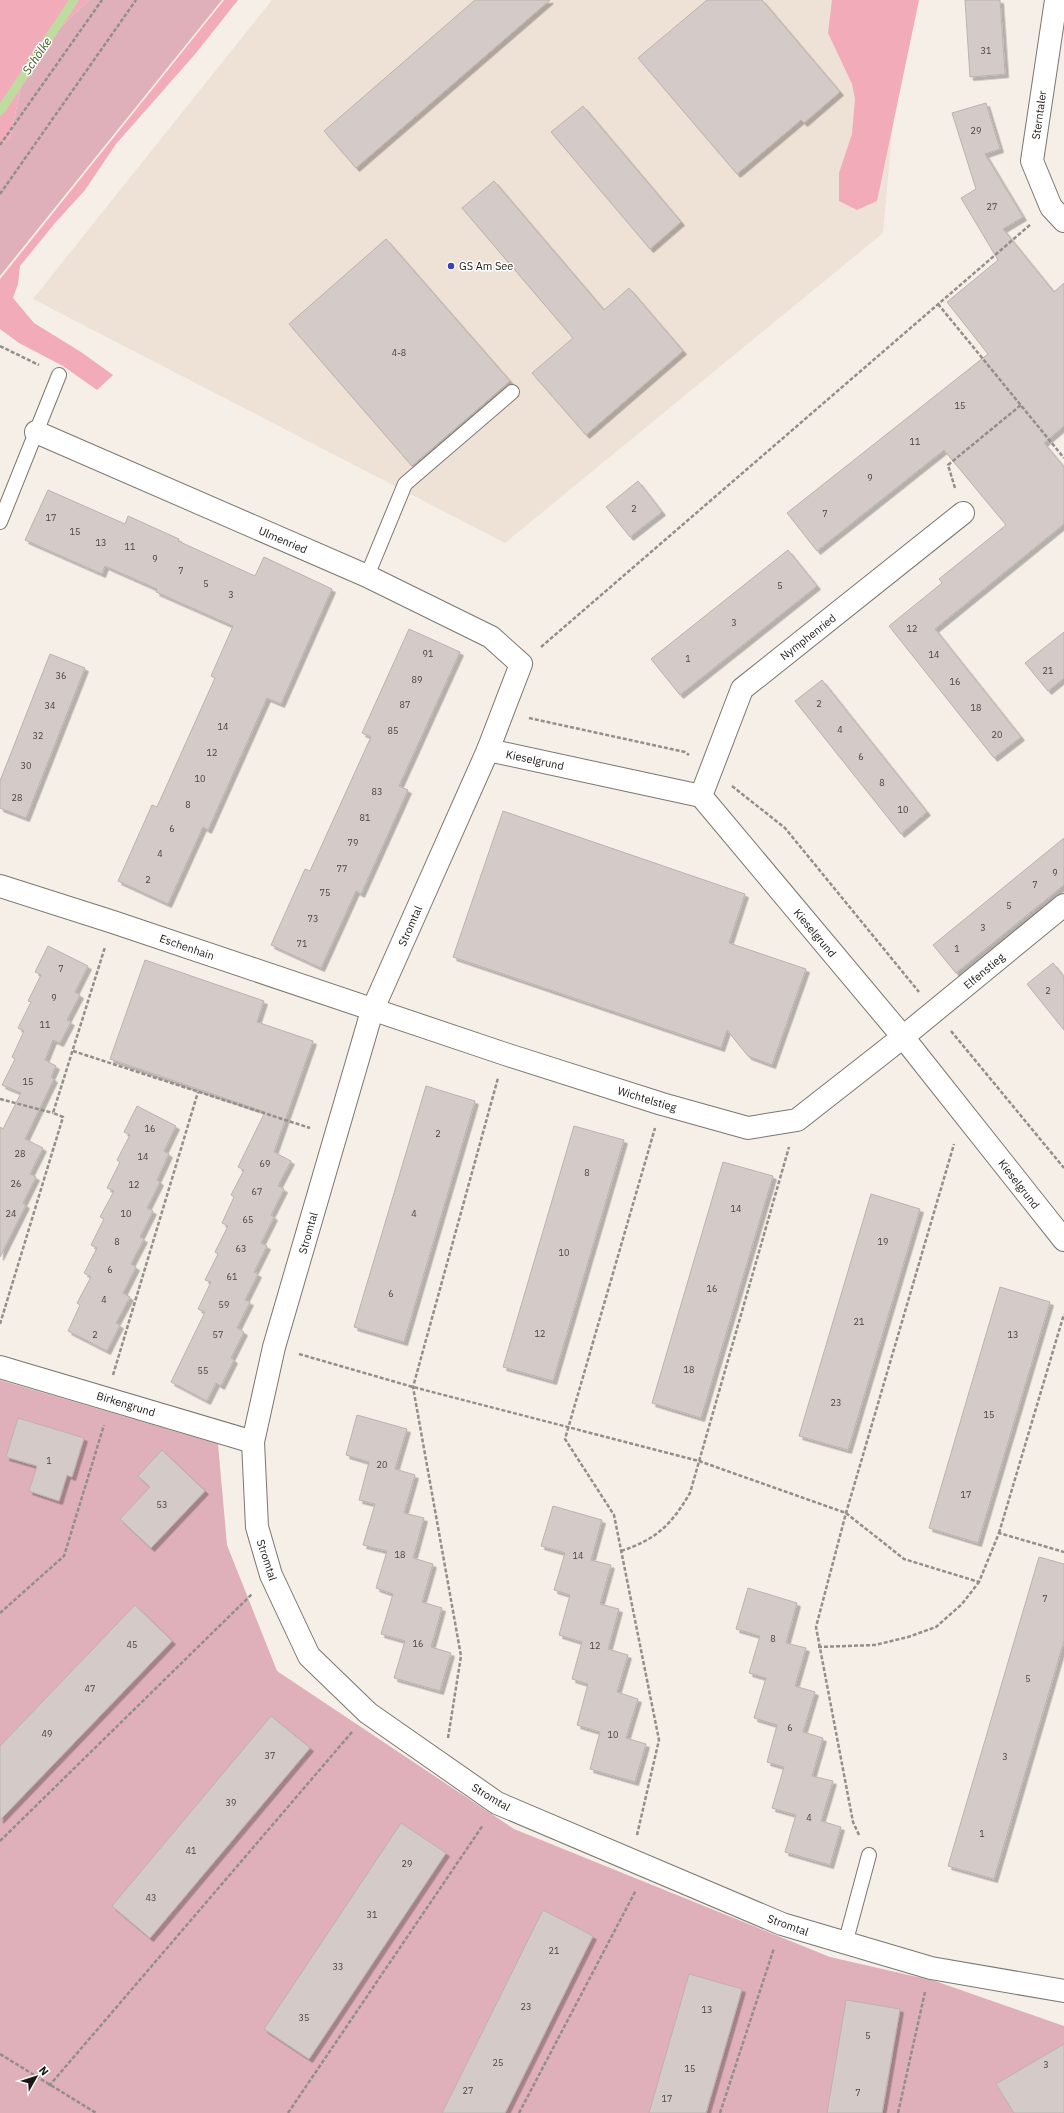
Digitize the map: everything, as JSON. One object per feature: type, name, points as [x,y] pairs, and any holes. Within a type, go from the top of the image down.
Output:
[{"type":"street","name":"Sterntaler","points":[[1056,0],[1032,161],[1058,214]]},
{"type":"street","name":"Ulmenried","points":[[36,432],[366,576],[491,637],[521,664]]},
{"type":"street","name":"Nymphenried","points":[[701,796],[742,689],[963,513]]},
{"type":"street","name":"Stromtal","points":[[521,664],[488,750],[372,1011],[274,1347],[253,1442],[257,1527],[271,1575],[309,1656],[368,1713],[497,1803],[782,1924],[845,1944],[931,1968],[1064,1991]]},
{"type":"street","name":"Kieselgrund","points":[[488,750],[701,796],[903,1037],[1064,1240]]},
{"type":"street","name":"Eschenhain","points":[[0,886],[113,922],[372,1011]]},
{"type":"street","name":"Elfenstieg","points":[[903,1037],[1064,905]]},
{"type":"street","name":"Wichtelstieg","points":[[372,1011],[662,1104],[748,1128],[797,1120],[903,1037]]},
{"type":"street","name":"Birkengrund","points":[[0,1367],[253,1442]]},
{"type":"lane","points":[[0,522],[59,375]]},
{"type":"lane","points":[[366,576],[405,484],[512,392]]},
{"type":"lane","points":[[845,1944],[869,1855]]},
{"type":"path","points":[[0,145],[102,0]]},
{"type":"path","points":[[0,194],[136,0]]},
{"type":"path","points":[[521,664],[938,304],[1058,214]]},
{"type":"path","points":[[938,304],[1064,458]]},
{"type":"path","points":[[0,346],[59,375]]},
{"type":"path","points":[[963,513],[948,465],[1021,405]]},
{"type":"path","points":[[53,1113],[113,922]]},
{"type":"path","points":[[73,1051],[336,1137]]},
{"type":"path","points":[[444,1766],[462,1656],[413,1387],[505,1054]]},
{"type":"path","points":[[0,1614],[64,1556],[108,1399],[198,1092]]},
{"type":"path","points":[[0,1098],[63,1117],[0,1324]]},
{"type":"path","points":[[520,2113],[639,1864],[659,1740],[614,1515],[565,1439],[662,1104]]},
{"type":"path","points":[[869,1855],[853,1822],[818,1647],[816,1628],[846,1513],[963,1113]]},
{"type":"path","points":[[621,1551],[643,1544],[674,1519],[690,1493],[797,1120]]},
{"type":"path","points":[[818,1647],[875,1645],[908,1637],[936,1626],[962,1604],[979,1582],[999,1533],[1064,1314]]},
{"type":"path","points":[[274,1347],[413,1387],[699,1461],[846,1513],[904,1560],[979,1582]]},
{"type":"path","points":[[999,1533],[1064,1552]]},
{"type":"path","points":[[0,1841],[271,1575]]},
{"type":"path","points":[[49,2086],[368,1713]]},
{"type":"path","points":[[288,2113],[497,1803]]},
{"type":"path","points":[[720,2113],[782,1924]]},
{"type":"path","points":[[898,2113],[931,1968]]},
{"type":"path","points":[[0,2054],[49,2086],[96,2113]]},
{"type":"shaded area","points":[[0,0],[89,0],[27,59],[10,138],[0,146]]},
{"type":"shaded area","points":[[89,0],[222,0],[0,276],[0,146],[10,138],[27,59]]},
{"type":"shaded area","points":[[224,0],[238,0],[196,53],[116,144],[85,190],[55,223],[20,266],[18,284],[13,298],[34,323],[81,352],[113,375],[97,390],[63,366],[19,343],[0,329],[0,279]]},
{"type":"shaded area","name":"GS Am See","points":[[272,0],[904,0],[883,233],[505,543],[33,299]]},
{"type":"shaded area","points":[[832,0],[919,0],[877,201],[857,210],[839,201],[839,173],[852,134],[855,99],[852,84],[828,33]]},
{"type":"shaded area","points":[[0,1380],[218,1444],[227,1545],[277,1671],[514,1829],[830,1957],[935,1981],[1064,2026],[1064,2113],[0,2113]]},
{"type":"building","points":[[475,0],[550,0],[356,168],[324,131]]},
{"type":"building","points":[[707,0],[762,0],[840,92],[804,123],[801,120],[737,174],[638,58]]},
{"type":"building","points":[[965,0],[1000,0],[1005,74],[970,77]]},
{"type":"building","points":[[986,103],[1000,149],[985,154],[1023,217],[1003,229],[1054,292],[1064,283],[1064,426],[1044,443],[1064,467],[1064,524],[935,629],[1021,737],[994,758],[889,626],[942,583],[939,579],[1006,525],[944,450],[817,551],[787,513],[988,354],[947,302],[998,260],[961,198],[976,189],[952,113]]},
{"type":"building","points":[[583,106],[681,222],[650,249],[551,132]]},
{"type":"building","points":[[494,181],[604,310],[629,288],[683,351],[586,435],[532,373],[573,338],[462,208]]},
{"type":"building","points":[[386,239],[510,381],[412,466],[289,324]]},
{"type":"building","points":[[638,481],[662,512],[630,537],[606,507]]},
{"type":"building","points":[[48,490],[125,524],[128,516],[179,539],[178,541],[255,576],[264,557],[332,589],[281,704],[267,698],[208,830],[203,827],[168,904],[118,881],[152,805],[157,807],[215,678],[211,676],[233,626],[156,592],[157,589],[105,566],[102,574],[25,540]]},
{"type":"building","points":[[788,550],[817,586],[680,695],[651,659]]},
{"type":"building","points":[[409,629],[460,652],[399,786],[408,790],[361,894],[356,891],[321,968],[271,945],[305,869],[310,871],[371,737],[362,733]]},
{"type":"building","points":[[1064,632],[1064,678],[1048,691],[1025,663]]},
{"type":"building","points":[[50,654],[85,668],[26,818],[0,808],[0,781]]},
{"type":"building","points":[[822,680],[927,812],[901,834],[795,701]]},
{"type":"building","points":[[503,811],[745,894],[729,943],[806,969],[772,1065],[748,1056],[727,1030],[721,1048],[453,957]]},
{"type":"building","points":[[1064,838],[1064,885],[956,973],[933,945]]},
{"type":"building","points":[[48,946],[88,966],[75,992],[80,995],[67,1020],[71,1022],[60,1043],[53,1040],[45,1060],[56,1066],[51,1077],[54,1079],[25,1139],[43,1148],[30,1174],[36,1177],[23,1203],[26,1205],[0,1257],[0,1127],[3,1129],[21,1093],[2,1085],[15,1059],[12,1057],[24,1031],[18,1028],[31,1002],[28,1001],[41,975],[35,972]]},
{"type":"building","points":[[145,960],[264,1001],[257,1022],[313,1041],[274,1152],[291,1161],[278,1186],[284,1189],[271,1215],[274,1217],[261,1243],[267,1246],[254,1272],[258,1274],[245,1300],[250,1302],[237,1328],[244,1332],[231,1358],[234,1360],[221,1386],[216,1383],[207,1401],[171,1382],[205,1312],[198,1309],[211,1282],[205,1280],[218,1254],[215,1252],[228,1226],[222,1223],[234,1197],[231,1195],[244,1170],[238,1167],[265,1112],[110,1059]]},
{"type":"building","points":[[1053,963],[1064,977],[1064,1030],[1027,984]]},
{"type":"building","points":[[426,1086],[475,1101],[404,1342],[354,1327]]},
{"type":"building","points":[[137,1106],[176,1126],[164,1151],[169,1154],[157,1180],[160,1182],[147,1208],[153,1211],[140,1237],[144,1239],[131,1264],[136,1267],[123,1293],[130,1297],[116,1323],[120,1325],[107,1351],[68,1331],[80,1305],[77,1303],[91,1277],[84,1273],[97,1248],[91,1245],[104,1219],[100,1217],[114,1191],[107,1188],[120,1162],[117,1160],[130,1135],[124,1132]]},
{"type":"building","points":[[574,1126],[624,1140],[553,1381],[503,1367]]},
{"type":"building","points":[[723,1162],[773,1176],[701,1418],[652,1403]]},
{"type":"building","points":[[871,1194],[920,1209],[848,1450],[799,1436]]},
{"type":"building","points":[[1000,1287],[1050,1302],[978,1543],[929,1528]]},
{"type":"building","points":[[357,1415],[407,1429],[395,1469],[415,1475],[404,1513],[424,1518],[413,1558],[433,1564],[422,1602],[442,1608],[431,1647],[451,1653],[440,1691],[394,1678],[405,1641],[381,1634],[393,1594],[376,1588],[387,1551],[363,1545],[375,1504],[359,1500],[369,1462],[346,1455]]},
{"type":"building","points":[[18,1418],[84,1438],[72,1477],[67,1475],[59,1501],[29,1491],[37,1466],[6,1457]]},
{"type":"building","points":[[162,1450],[205,1491],[151,1548],[120,1519],[150,1487],[138,1476]]},
{"type":"building","points":[[553,1506],[602,1520],[591,1560],[611,1565],[600,1604],[619,1609],[608,1649],[628,1655],[617,1692],[638,1699],[626,1738],[646,1744],[635,1782],[590,1769],[600,1732],[577,1725],[588,1684],[572,1679],[582,1642],[559,1635],[570,1595],[554,1590],[565,1553],[541,1546]]},
{"type":"building","points":[[1039,1557],[1064,1564],[1064,1641],[994,1879],[948,1866]]},
{"type":"building","points":[[748,1588],[797,1603],[786,1643],[806,1648],[795,1686],[815,1692],[803,1732],[823,1738],[812,1776],[833,1781],[821,1821],[841,1827],[830,1865],[785,1852],[796,1815],[772,1808],[784,1767],[767,1762],[777,1725],[754,1718],[766,1678],[749,1673],[760,1636],[736,1629]]},
{"type":"building","points":[[135,1605],[172,1641],[0,1820],[0,1746]]},
{"type":"building","points":[[271,1716],[310,1748],[150,1938],[112,1906]]},
{"type":"building","points":[[401,1823],[446,1853],[309,2059],[264,2029]]},
{"type":"building","points":[[543,1910],[593,1936],[505,2113],[442,2113]]},
{"type":"building","points":[[689,1974],[742,1989],[706,2113],[649,2113]]},
{"type":"building","points":[[846,2000],[900,2009],[882,2113],[827,2113]]},
{"type":"building","points":[[1064,2044],[1064,2113],[1014,2113],[996,2084]]},
{"type":"waterway","name":"Schölke","points":[[0,111],[74,0]]},
{"type":"place","name":"GS Am See","points":[[451,266]]}]
